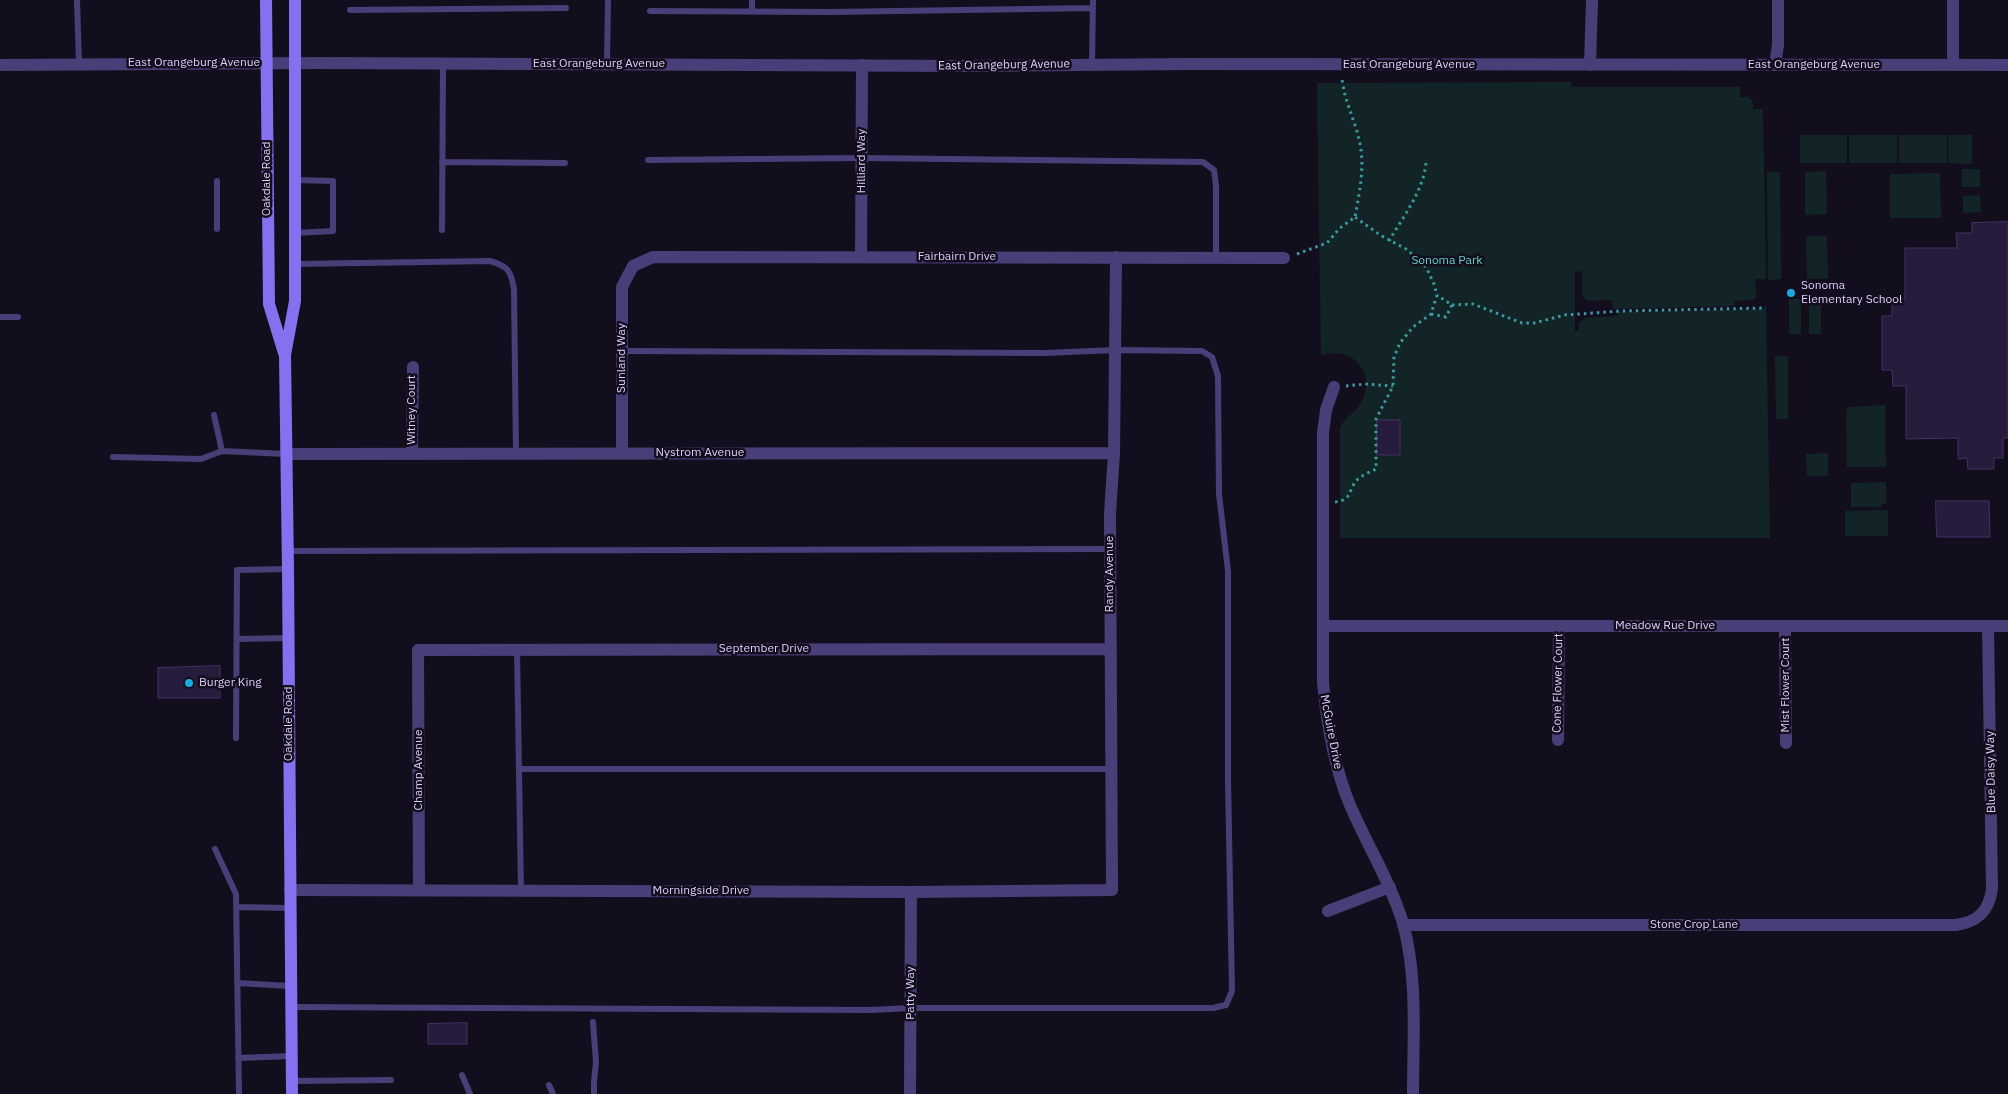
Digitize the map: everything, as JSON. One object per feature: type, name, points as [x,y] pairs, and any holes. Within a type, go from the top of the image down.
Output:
[{"type":"main road","name":"Oakdale Road","points":[[266,0],[269,304],[285,355]]},
{"type":"main road","name":"Oakdale Road","points":[[292,1094],[285,355],[295,301],[294,0]]},
{"type":"street","points":[[1590,65],[1592,0]]},
{"type":"street","points":[[1775,65],[1778,45],[1778,0]]},
{"type":"street","points":[[1953,0],[1953,65]]},
{"type":"street","name":"East Orangeburg Avenue","points":[[0,65],[266,63],[963,66],[1092,64],[2008,65]]},
{"type":"street","name":"Hilliard Way","points":[[861,257],[862,65]]},
{"type":"street","name":"Fairbairn Drive","points":[[633,266],[653,256],[1284,258]]},
{"type":"street","name":"Randy Avenue","points":[[1112,890],[1110,514],[1114,453],[1116,257]]},
{"type":"street","name":"Sunland Way","points":[[622,453],[622,287],[633,266]]},
{"type":"street","name":"Witney Court","points":[[412,453],[413,367]]},
{"type":"street","name":"McGuire Drive","points":[[1334,387],[1326,410],[1323,433],[1323,683],[1325,712],[1331,745],[1349,804],[1390,887],[1403,925],[1413,987],[1414,1094]]},
{"type":"street","name":"Nystrom Avenue","points":[[286,454],[1114,453]]},
{"type":"street","name":"Meadow Rue Drive","points":[[1323,626],[2008,626]]},
{"type":"street","name":"Cone Flower Court","points":[[1558,740],[1559,626]]},
{"type":"street","name":"Blue Daisy Way","points":[[1982,914],[1990,900],[1992,890],[1988,626]]},
{"type":"street","name":"Mist Flower Court","points":[[1786,627],[1786,743]]},
{"type":"street","name":"September Drive","points":[[418,650],[1110,649]]},
{"type":"street","name":"Champ Avenue","points":[[418,650],[420,890]]},
{"type":"street","points":[[1328,911],[1390,887]]},
{"type":"street","name":"Morningside Drive","points":[[290,890],[911,892],[1112,890]]},
{"type":"street","name":"Patty Way","points":[[910,1094],[911,892]]},
{"type":"street","name":"Stone Crop Lane","points":[[1403,925],[1956,925],[1967,923],[1982,914]]},
{"type":"lane","points":[[77,0],[79,64]]},
{"type":"lane","points":[[607,64],[608,0]]},
{"type":"lane","points":[[752,0],[752,11]]},
{"type":"lane","points":[[1092,64],[1093,0]]},
{"type":"lane","points":[[350,10],[566,8]]},
{"type":"lane","points":[[650,11],[1093,8]]},
{"type":"lane","points":[[442,230],[443,64]]},
{"type":"lane","points":[[648,160],[862,158],[1203,162],[1214,170],[1216,186],[1216,258]]},
{"type":"lane","points":[[442,162],[565,163]]},
{"type":"lane","points":[[294,180],[333,181],[333,231],[294,232]]},
{"type":"lane","points":[[217,181],[217,229]]},
{"type":"lane","points":[[295,264],[490,262],[501,264],[510,271],[514,289],[516,453]]},
{"type":"lane","points":[[0,317],[18,317]]},
{"type":"lane","points":[[290,1007],[870,1010],[911,1008],[1213,1008],[1226,1005],[1232,991],[1228,780],[1228,571],[1219,494],[1218,376],[1212,357],[1202,351],[1115,350],[1045,353],[622,352]]},
{"type":"lane","points":[[214,415],[222,451]]},
{"type":"lane","points":[[113,457],[201,459],[222,451],[286,454]]},
{"type":"lane","points":[[288,552],[1110,549]]},
{"type":"lane","points":[[236,738],[237,570],[288,569]]},
{"type":"lane","points":[[237,639],[289,638]]},
{"type":"lane","points":[[517,650],[521,890]]},
{"type":"lane","points":[[519,769],[1111,769]]},
{"type":"lane","points":[[215,849],[236,894],[239,1094]]},
{"type":"lane","points":[[237,907],[290,908]]},
{"type":"lane","points":[[237,983],[290,986]]},
{"type":"lane","points":[[593,1022],[596,1057],[594,1094]]},
{"type":"lane","points":[[238,1058],[291,1056]]},
{"type":"lane","points":[[462,1075],[470,1094]]},
{"type":"lane","points":[[292,1081],[391,1080]]},
{"type":"lane","points":[[550,1085],[553,1094]]},
{"type":"path","points":[[1284,258],[1327,243],[1340,228],[1356,217],[1362,163],[1360,145],[1346,102],[1342,80],[1342,65]]},
{"type":"path","points":[[1390,241],[1425,176],[1426,162]]},
{"type":"path","points":[[1322,502],[1343,501],[1349,496],[1356,480],[1376,469],[1376,419],[1393,386],[1394,357],[1400,343],[1413,328],[1431,314],[1437,295],[1426,267],[1406,249],[1390,241],[1356,217]]},
{"type":"path","points":[[1437,295],[1452,305],[1473,304],[1522,322],[1534,323],[1565,315],[1621,310],[1766,308]]},
{"type":"path","points":[[1431,314],[1446,317],[1452,305]]},
{"type":"path","points":[[1334,387],[1365,384],[1393,386]]},
{"type":"green space","name":"Sonoma Park","points":[[1571,82],[1571,87],[1740,87],[1740,97],[1748,97],[1753,102],[1753,109],[1763,109],[1766,279],[1755,279],[1756,297],[1752,300],[1735,301],[1734,306],[1613,309],[1612,300],[1587,301],[1582,296],[1582,271],[1575,272],[1575,331],[1579,331],[1579,323],[1585,318],[1617,316],[1617,312],[1766,309],[1770,538],[1340,538],[1340,429],[1343,422],[1357,409],[1362,401],[1365,395],[1366,378],[1361,367],[1349,356],[1331,353],[1321,355],[1317,83]]},
{"type":"green space","points":[[1800,135],[1847,135],[1847,163],[1800,163]]},
{"type":"green space","points":[[1849,135],[1897,135],[1897,163],[1849,163]]},
{"type":"green space","points":[[1899,135],[1947,135],[1947,163],[1899,163]]},
{"type":"green space","points":[[1948,135],[1972,135],[1972,164],[1948,163]]},
{"type":"green space","points":[[1962,169],[1980,169],[1980,187],[1962,187]]},
{"type":"green space","points":[[1826,171],[1827,214],[1805,215],[1805,172]]},
{"type":"green space","points":[[1767,172],[1780,172],[1781,279],[1768,280]]},
{"type":"green space","points":[[1940,173],[1941,218],[1890,218],[1890,174]]},
{"type":"green space","points":[[1980,195],[1981,212],[1963,213],[1963,196]]},
{"type":"green space","points":[[1806,236],[1827,236],[1828,279],[1807,279]]},
{"type":"green space","points":[[1789,299],[1801,299],[1801,334],[1789,334]]},
{"type":"green space","points":[[1809,299],[1821,299],[1821,334],[1809,334]]},
{"type":"green space","points":[[1775,356],[1788,356],[1788,419],[1776,419]]},
{"type":"green space","points":[[1885,405],[1886,467],[1847,467],[1846,410],[1849,407]]},
{"type":"green space","points":[[1828,453],[1828,476],[1807,476],[1806,454]]},
{"type":"green space","points":[[1886,482],[1886,504],[1881,504],[1881,507],[1851,507],[1851,483]]},
{"type":"green space","points":[[1888,510],[1888,536],[1845,536],[1845,511]]},
{"type":"building","points":[[2008,222],[2008,438],[2003,438],[2003,458],[1994,458],[1994,469],[1968,469],[1967,458],[1958,459],[1958,438],[1906,439],[1906,386],[1893,386],[1892,370],[1882,370],[1882,316],[1892,316],[1892,300],[1905,300],[1905,248],[1957,248],[1956,233],[1972,233],[1972,223]]},
{"type":"building","points":[[1377,420],[1400,420],[1400,455],[1377,455]]},
{"type":"building","points":[[1936,501],[1989,501],[1990,537],[1937,537]]},
{"type":"building","name":"Burger King","points":[[220,666],[220,698],[158,698],[158,668]]},
{"type":"building","points":[[467,1023],[467,1044],[428,1044],[428,1024]]},
{"type":"place","name":"Sonoma Elementary School","points":[[1791,293]]},
{"type":"place","name":"Burger King","points":[[189,683]]}]
